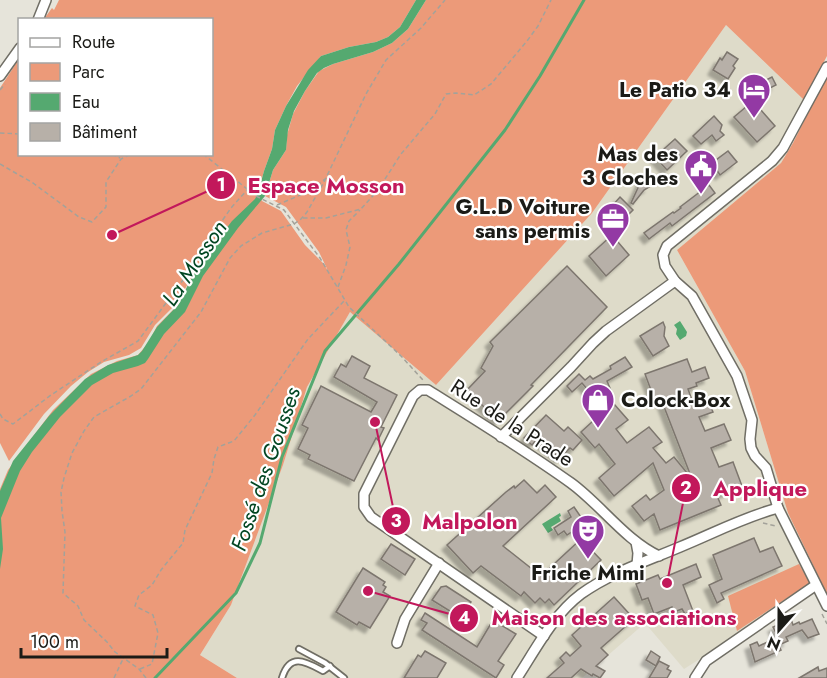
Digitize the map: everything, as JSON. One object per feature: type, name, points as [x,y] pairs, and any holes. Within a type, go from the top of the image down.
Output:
[{"type":"street","points":[[39,18],[46,0]]},
{"type":"street","points":[[0,76],[18,51]]},
{"type":"street","points":[[827,67],[783,148],[772,161],[667,246],[663,255],[665,266],[675,280],[692,296],[737,376],[752,420],[751,448],[766,468],[777,508],[827,606]]},
{"type":"street","points":[[501,437],[599,337],[675,280]]},
{"type":"street","name":"Rue de la Prade","points":[[439,563],[371,517],[364,507],[364,494],[413,396],[420,390],[428,390],[572,484],[636,542],[659,556]]},
{"type":"street","points":[[517,678],[561,613],[580,595],[637,565],[777,508]]},
{"type":"street","points":[[636,542],[637,565]]},
{"type":"street","points":[[397,643],[405,619],[439,563],[544,636]]},
{"type":"street","points":[[695,678],[706,661],[816,585]]},
{"type":"lane","points":[[299,649],[330,666],[344,678]]},
{"type":"lane","points":[[282,678],[284,670],[293,662],[304,661],[323,671],[330,666]]},
{"type":"path","points":[[146,678],[140,669],[115,652],[84,620],[78,606],[63,592],[66,532],[61,492],[72,453],[94,417],[131,396],[153,374],[201,312],[230,258],[241,246],[262,233],[294,224],[307,212],[326,178],[352,120],[386,60],[421,28],[445,0]]},
{"type":"path","points":[[338,288],[350,247],[346,230],[349,221],[378,190],[401,154],[435,114],[446,94],[474,95],[491,84],[532,34],[551,0]]},
{"type":"path","points":[[0,134],[18,134]]},
{"type":"path","points":[[116,156],[121,159]]},
{"type":"path","points":[[0,164],[33,183],[79,217],[92,222],[105,207],[106,182],[121,159],[127,156]]},
{"type":"path","points":[[206,156],[256,196],[284,210],[320,258],[348,307],[408,364],[423,380],[428,390]]},
{"type":"path","points":[[276,205],[312,190],[326,178]]},
{"type":"path","points":[[0,414],[3,419],[13,424],[51,395],[138,341],[183,280],[231,208],[248,189]]},
{"type":"path","points":[[302,218],[326,218],[361,209]]},
{"type":"path","points":[[140,669],[152,664],[158,633],[153,615],[135,606],[139,595],[152,585],[183,543],[185,530],[213,473],[218,447],[234,441],[308,339],[345,301]]},
{"type":"path","points":[[114,678],[123,658]]},
{"type":"shaded area","points":[[726,25],[810,106],[781,163],[677,250],[745,371],[788,513],[821,582],[684,669],[645,623],[582,678],[237,678],[200,655],[231,605],[283,465],[307,387],[350,312],[436,385],[592,213]]},
{"type":"green space","points":[[59,0],[416,0],[400,27],[388,37],[321,56],[297,86],[275,130],[272,149],[258,193],[262,201],[281,211],[305,245],[324,264],[329,273],[319,252],[286,207],[265,196],[273,170],[286,150],[287,135],[293,114],[319,71],[392,43],[408,29],[426,0],[827,0],[827,56],[804,100],[726,25],[592,213],[436,385],[350,312],[307,387],[283,465],[231,605],[200,655],[237,678],[0,678],[0,489],[8,470],[53,410],[91,374],[117,361],[138,355],[149,342],[157,326],[178,305],[194,273],[177,303],[155,325],[141,348],[129,355],[104,362],[71,386],[44,414],[9,461],[0,443],[0,88],[18,61],[18,156],[213,156],[213,18],[45,18],[52,8],[54,10]]},
{"type":"green space","points":[[827,75],[827,594],[788,513],[745,371],[677,250],[781,163]]},
{"type":"green space","points":[[799,564],[810,583],[737,631],[728,596]]},
{"type":"water","points":[[416,0],[426,0],[408,29],[392,43],[373,52],[333,64],[317,73],[294,111],[288,130],[286,150],[273,170],[265,196],[203,276],[185,312],[164,334],[145,363],[113,373],[92,385],[60,417],[32,452],[20,471],[1,518],[3,549],[0,569],[0,491],[13,461],[49,416],[85,379],[108,365],[138,355],[157,327],[178,305],[197,267],[232,221],[255,199],[272,149],[275,130],[286,106],[308,70],[321,56],[388,37],[400,27]]},
{"type":"water","points":[[680,321],[687,332],[686,336],[680,340],[674,325]]},
{"type":"water","points":[[560,513],[561,521],[551,527],[553,530],[548,533],[542,524]]},
{"type":"building","points":[[727,52],[738,59],[728,79],[713,70],[720,58],[722,60]]},
{"type":"building","points":[[772,77],[776,85],[768,89],[764,81]]},
{"type":"building","points":[[753,101],[775,126],[757,142],[734,117]]},
{"type":"building","points":[[714,116],[722,125],[720,131],[724,135],[716,141],[712,135],[701,144],[693,136]]},
{"type":"building","points":[[675,139],[687,151],[667,170],[655,157]]},
{"type":"building","points":[[728,151],[737,162],[720,175],[712,163]]},
{"type":"building","points":[[642,179],[649,187],[633,204],[631,203]]},
{"type":"building","points":[[709,185],[715,193],[672,226],[670,223],[649,239],[644,233],[681,208]]},
{"type":"building","points":[[620,197],[633,210],[626,217],[611,207]]},
{"type":"building","points":[[612,235],[629,255],[606,276],[589,256]]},
{"type":"building","points":[[567,266],[607,307],[498,421],[467,390],[485,371],[481,368],[493,346],[490,342]]},
{"type":"building","points":[[663,322],[664,336],[669,346],[653,356],[640,336]]},
{"type":"building","points":[[352,356],[370,366],[364,378],[397,395],[381,427],[384,428],[378,440],[376,438],[354,481],[308,459],[310,455],[298,449],[308,428],[302,425],[321,386],[371,412],[377,402],[334,377],[341,364],[346,367]]},
{"type":"building","points":[[625,357],[632,367],[607,381],[612,393],[607,396],[628,420],[616,429],[627,443],[649,427],[662,442],[653,448],[666,463],[674,457],[692,479],[661,399],[655,401],[645,374],[687,359],[692,372],[705,367],[709,378],[688,389],[693,403],[707,398],[713,412],[699,417],[705,431],[724,424],[731,440],[711,448],[719,467],[733,462],[742,486],[717,496],[721,505],[660,530],[654,514],[644,521],[632,506],[646,495],[650,500],[664,490],[653,463],[614,496],[599,478],[615,464],[599,444],[595,448],[581,432],[605,410],[582,383],[572,392],[567,386],[579,374],[585,380],[590,376],[593,379],[611,369],[610,366]]},
{"type":"building","points":[[546,415],[564,431],[568,427],[582,440],[573,450],[570,448],[560,458],[537,439],[532,445],[524,438]]},
{"type":"building","points":[[524,480],[537,493],[545,485],[556,497],[503,546],[541,576],[581,539],[601,560],[554,605],[549,599],[545,603],[540,598],[535,603],[524,592],[521,596],[481,566],[473,573],[447,545],[506,492]]},
{"type":"building","points":[[574,507],[585,523],[567,535],[564,531],[558,535],[554,528],[571,517],[568,511]]},
{"type":"building","points":[[754,538],[760,552],[773,547],[782,566],[721,593],[724,599],[717,603],[709,585],[722,579],[713,555]]},
{"type":"building","points":[[391,544],[415,559],[405,575],[381,559]]},
{"type":"building","points":[[696,564],[701,577],[683,585],[693,611],[685,614],[682,609],[674,612],[672,607],[654,614],[648,598],[642,600],[636,584],[658,575],[660,579]]},
{"type":"building","points":[[363,568],[385,582],[383,585],[386,587],[383,592],[390,596],[370,628],[359,622],[357,625],[336,612]]},
{"type":"building","points":[[446,586],[471,602],[461,618],[432,600],[441,587]]},
{"type":"building","points":[[614,597],[634,619],[601,648],[608,655],[596,666],[605,671],[600,678],[581,669],[571,678],[547,678],[564,663],[560,658],[566,652],[570,656],[581,646],[572,635]]},
{"type":"building","points":[[425,613],[477,647],[493,620],[516,634],[498,661],[504,665],[496,678],[422,630],[427,623],[421,620]]},
{"type":"building","points":[[791,619],[793,625],[812,619],[819,634],[808,638],[802,630],[786,637],[788,641],[779,645],[781,650],[755,662],[750,645],[757,642],[759,646],[778,637],[773,627]]},
{"type":"building","points":[[425,651],[446,663],[437,678],[404,678],[418,655],[421,657]]},
{"type":"building","points":[[651,651],[660,657],[656,666],[646,660]]},
{"type":"building","points":[[659,661],[669,666],[667,669],[671,671],[667,678],[649,678]]},
{"type":"building","points":[[818,667],[819,671],[827,668],[827,678],[799,678]]},
{"type":"waterway","name":"Fossé des Gousses","points":[[155,678],[236,593],[260,543],[282,457],[325,351],[399,264],[505,130],[540,76],[584,0]]},
{"type":"place","name":"Le Patio 34","points":[[754,119]]},
{"type":"place","name":"Mas des 3 Cloches","points":[[701,195]]},
{"type":"place","name":"Espace Mosson","points":[[112,235]]},
{"type":"place","name":"G.L.D Voiture sans permis","points":[[613,248]]},
{"type":"place","name":"Malpolon","points":[[375,422]]},
{"type":"place","name":"Colock-Box","points":[[598,429]]},
{"type":"place","name":"Friche Mimi","points":[[588,560]]},
{"type":"place","name":"Applique","points":[[667,583]]},
{"type":"place","name":"Maison des associations","points":[[368,591]]},
{"type":"water label","name":"La Mosson","points":[[194,263]]}]
